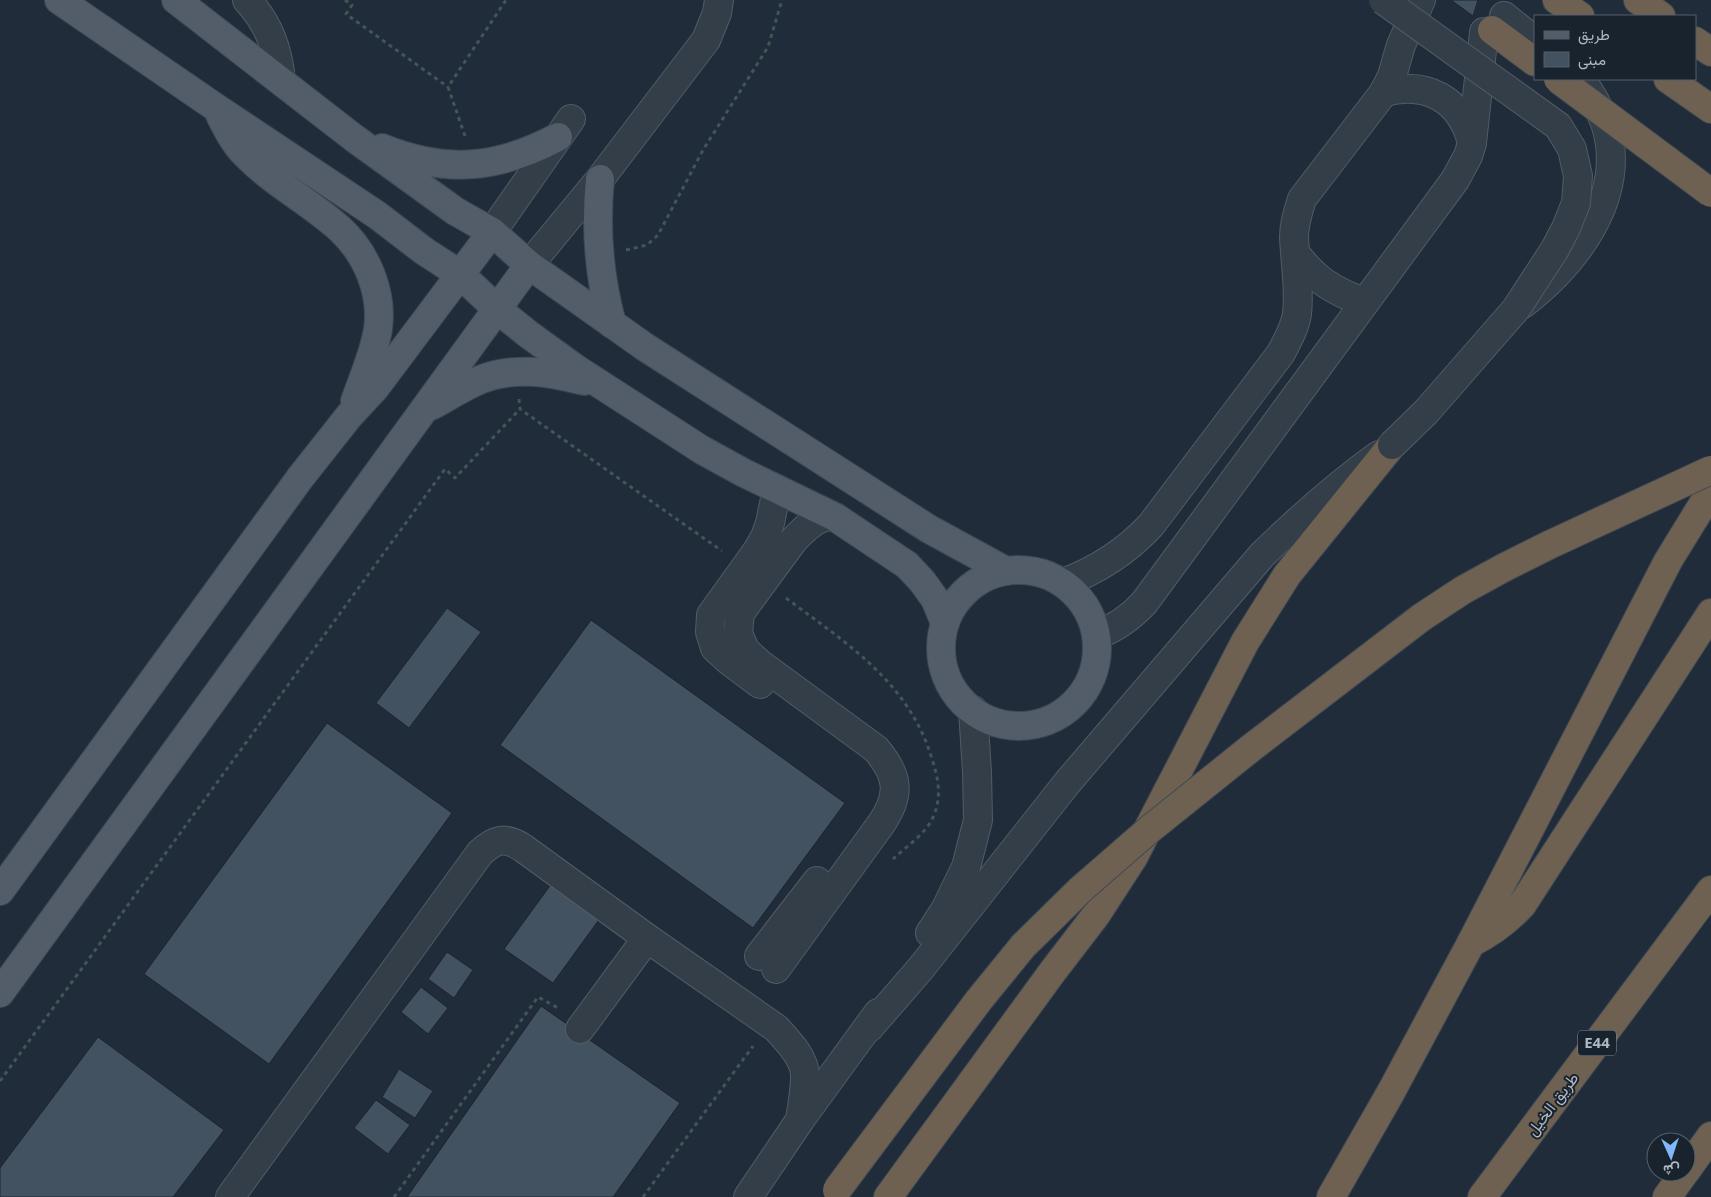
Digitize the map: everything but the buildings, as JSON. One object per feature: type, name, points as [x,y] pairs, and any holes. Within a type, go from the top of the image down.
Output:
[{"type":"highway","points":[[1557,0],[1579,15]]},
{"type":"highway","points":[[1638,0],[1659,15]]},
{"type":"highway","points":[[1493,26],[1534,61]]},
{"type":"highway","points":[[1696,42],[1711,52]]},
{"type":"highway","points":[[1559,80],[1711,193]]},
{"type":"highway","points":[[1669,80],[1711,109]]},
{"type":"highway","points":[[888,1197],[1096,915],[1133,858],[1245,642],[1287,575],[1392,445]]},
{"type":"highway","points":[[835,1194],[979,1000],[1023,946],[1082,889],[1150,829],[1251,748],[1422,617],[1463,590],[1549,545],[1711,470]]},
{"type":"highway","points":[[1331,1197],[1391,1092],[1471,943],[1668,560],[1711,491]]},
{"type":"highway","points":[[1471,943],[1507,921],[1522,905],[1711,613]]},
{"type":"highway","name":"طريق الخيل","points":[[1482,1197],[1711,890]]},
{"type":"highway","points":[[1696,1158],[1711,1136]]},
{"type":"highway","points":[[1667,1197],[1678,1182]]},
{"type":"main road","points":[[59,0],[377,215],[424,251],[461,275],[497,309],[528,334],[603,386],[702,450],[744,474],[835,516],[907,566],[922,581],[935,599],[946,623]]},
{"type":"main road","points":[[176,0],[354,138],[455,211],[492,232],[529,265],[645,347],[929,529],[1006,571]]},
{"type":"main road","points":[[218,109],[228,132],[243,152],[262,170],[340,230],[358,250],[371,274],[378,297],[378,328],[372,355],[349,416]]},
{"type":"main road","points":[[354,138],[402,156],[426,162],[450,165],[475,164],[518,156],[565,128]]},
{"type":"main road","points":[[600,179],[598,205],[599,256],[612,324]]},
{"type":"main road","points":[[0,891],[300,478],[349,416],[375,388],[492,232]]},
{"type":"main road","points":[[0,993],[529,265]]},
{"type":"main road","points":[[424,411],[476,381],[496,374],[537,371],[557,374],[603,386]]},
{"type":"main road","points":[[1006,571],[1036,572],[1063,583],[1079,597],[1090,615],[1097,636],[1097,662],[1088,686],[1071,707],[1048,720],[1022,726],[996,722],[973,710],[951,686],[945,671],[942,639],[952,608],[975,584],[990,576],[1006,571]]},
{"type":"street","points":[[248,0],[264,22],[273,40],[279,59],[281,81]]},
{"type":"street","points":[[529,265],[600,179],[706,40],[717,13],[719,0]]},
{"type":"street","points":[[748,1197],[800,1120],[869,1028],[921,968],[1067,783],[1262,554],[1345,480],[1392,445],[1426,412],[1516,309],[1555,249],[1576,203],[1578,176],[1572,149],[1558,126],[1383,0]]},
{"type":"street","points":[[1063,583],[1102,566],[1136,540],[1151,525],[1281,353],[1290,336],[1297,316],[1294,236],[1296,217],[1302,200],[1384,92],[1392,76],[1401,45],[1422,0]]},
{"type":"street","points":[[1097,636],[1125,622],[1144,603],[1455,180],[1468,156],[1472,143],[1493,26],[1534,41]]},
{"type":"street","points":[[1516,309],[1544,288],[1568,262],[1589,233],[1602,208],[1609,181],[1610,154],[1606,126],[1596,101],[1582,80]]},
{"type":"street","points":[[1384,92],[1398,88],[1412,88],[1427,90],[1440,96],[1452,105],[1461,116],[1468,129],[1472,143]]},
{"type":"street","points":[[492,232],[565,128]]},
{"type":"street","points":[[1296,254],[1309,271],[1325,284],[1344,295],[1364,302]]},
{"type":"street","points":[[767,963],[881,824],[890,811],[895,794],[893,777],[887,762],[876,749],[759,663],[745,650],[738,633],[740,614],[770,523],[777,489]]},
{"type":"street","points":[[754,574],[815,521],[829,515],[835,516]]},
{"type":"street","points":[[869,1028],[945,910],[966,867],[978,820],[973,710]]},
{"type":"street","points":[[230,1197],[480,853],[489,845],[500,840],[513,841],[769,1023],[789,1042],[799,1057],[806,1075],[800,1120]]},
{"type":"street","points":[[582,1026],[647,938]]},
{"type":"path","points":[[346,0],[352,5],[346,14],[448,87],[475,164]]},
{"type":"path","points":[[448,87],[506,0]]},
{"type":"path","points":[[513,372],[520,408],[754,574],[867,659],[892,685],[912,715],[928,747],[939,782],[939,799],[934,816],[925,830],[888,865]]},
{"type":"path","points":[[0,1081],[445,470],[455,478],[520,408]]},
{"type":"path","points":[[394,1197],[538,997],[582,1026]]},
{"type":"path","points":[[643,1197],[769,1023]]}]
